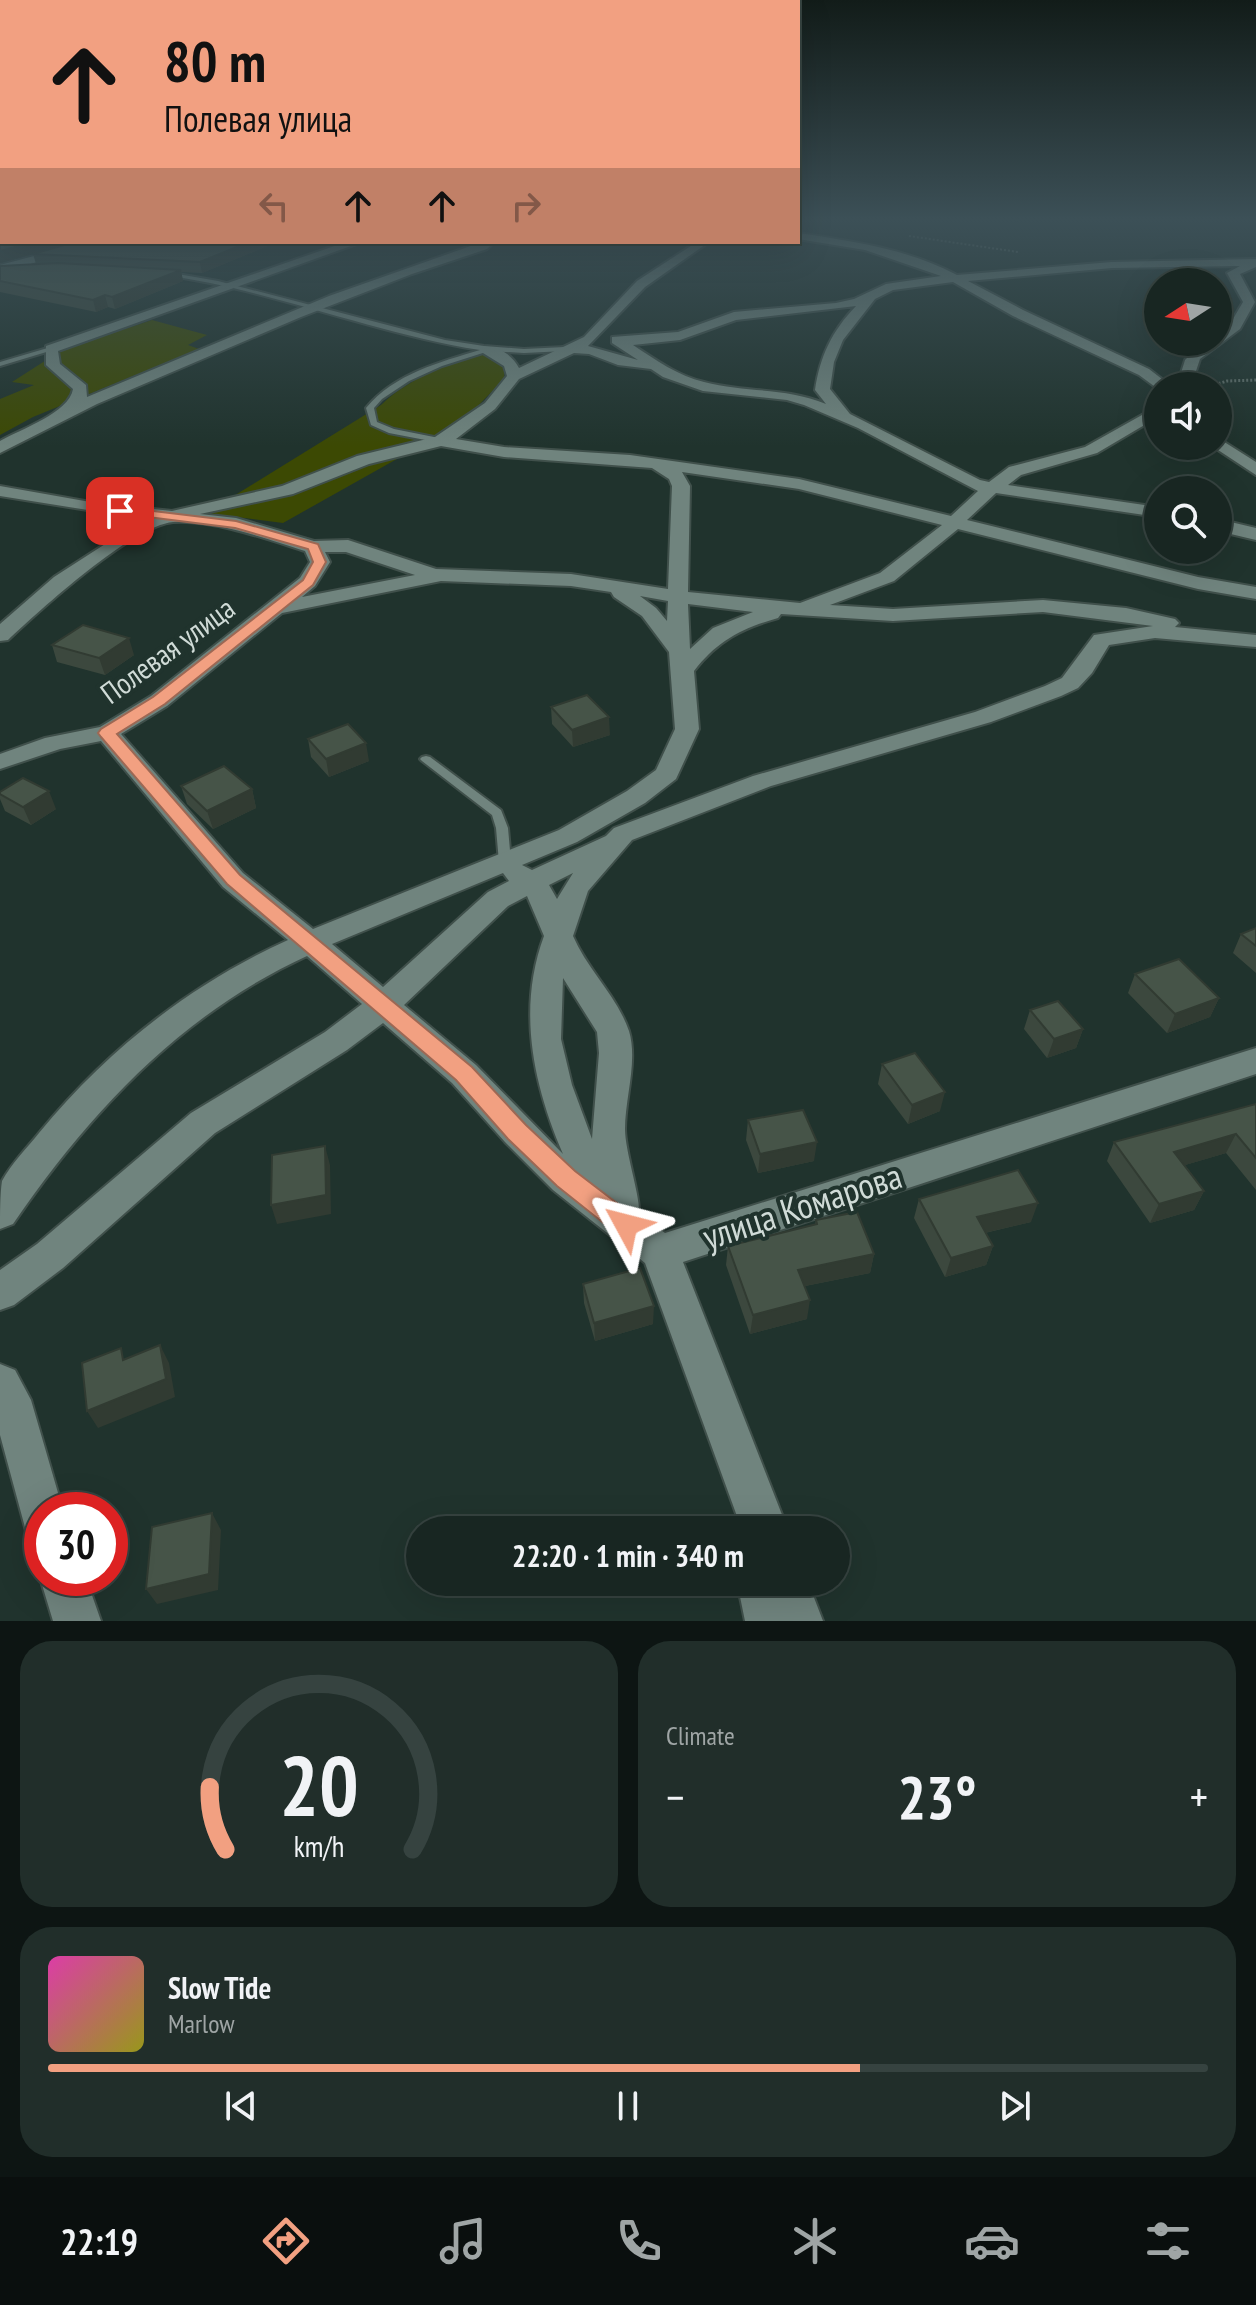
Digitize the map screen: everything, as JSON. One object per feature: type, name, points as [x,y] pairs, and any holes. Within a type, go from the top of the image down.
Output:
[{"type":"street","points":[[66,412],[79,400],[81,388],[53,365],[51,349],[200,296]]},
{"type":"street","points":[[3,443],[66,412],[340,296]]},
{"type":"street","points":[[287,490],[363,460],[441,441],[490,406],[514,376],[589,340],[629,296]]},
{"type":"street","points":[[621,342],[663,340],[718,319],[836,307],[872,296]]},
{"type":"street","points":[[852,420],[822,390],[829,339],[873,296]]},
{"type":"street","points":[[986,296],[1144,372]]},
{"type":"street","points":[[1232,328],[1249,302],[1245,296]]},
{"type":"street","points":[[741,300],[787,310],[808,321]]},
{"type":"street","points":[[601,329],[668,374]]},
{"type":"street","points":[[565,349],[592,350],[605,357],[712,389],[788,396],[852,420],[953,475],[991,488],[1144,510]]},
{"type":"street","points":[[488,350],[507,360],[514,370],[514,376]]},
{"type":"street","points":[[681,662],[708,639],[748,620],[846,594],[887,577],[956,522],[1003,478],[1028,467],[1091,450],[1144,419]]},
{"type":"street","points":[[468,424],[479,440],[504,452]]},
{"type":"street","points":[[441,441],[504,452],[657,464],[799,484],[1198,583],[1256,593]]},
{"type":"street","points":[[0,635],[35,602],[143,525],[287,490],[357,480],[440,459],[504,452]]},
{"type":"street","points":[[1232,453],[1256,470]]},
{"type":"street","points":[[626,1225],[592,1179],[555,1085],[545,1039],[545,1001],[549,962],[575,888],[623,834],[667,774],[687,729],[678,597],[681,486],[676,476],[657,464]]},
{"type":"street","points":[[0,491],[236,524],[313,547],[348,546],[434,575],[529,577],[789,609],[893,615],[1043,606],[1126,614],[1247,640]]},
{"type":"street","points":[[1232,528],[1256,534]]},
{"type":"street","name":"Полевая улица","points":[[310,942],[233,880],[107,733],[159,701],[308,582],[320,562],[313,547]]},
{"type":"street","points":[[272,611],[301,601],[454,576]]},
{"type":"street","points":[[601,584],[649,612],[681,662]]},
{"type":"street","points":[[0,1213],[21,1181],[88,1097],[167,1028],[236,975],[310,942],[516,872],[596,851],[623,834],[762,781],[1027,702],[1070,683],[1102,640],[1155,632],[1247,640]]},
{"type":"street","points":[[0,762],[54,743],[107,733]]},
{"type":"street","points":[[0,1292],[50,1256],[203,1123],[336,1041],[384,1005],[498,899],[516,872],[568,836],[636,797],[667,774]]},
{"type":"street","points":[[516,872],[540,892],[570,964],[613,1032],[615,1053],[608,1130],[612,1170],[626,1225]]},
{"type":"street","points":[[310,942],[464,1074],[566,1179],[660,1252],[760,1516]]},
{"type":"street","name":"улица Комарова","points":[[660,1252],[1256,1061]]},
{"type":"street","points":[[0,1384],[16,1415],[36,1492]]},
{"type":"street","points":[[718,1406],[745,1516]]},
{"type":"street","points":[[69,1596],[77,1621]]},
{"type":"street","points":[[763,1596],[769,1621]]},
{"type":"street","points":[[790,1596],[799,1621]]},
{"type":"lane","points":[[272,296],[397,333],[488,350],[528,352],[565,349]]},
{"type":"lane","points":[[0,364],[51,349]]},
{"type":"lane","points":[[441,441],[383,428],[374,423],[370,408],[385,394],[443,363],[488,350]]},
{"type":"lane","points":[[426,759],[497,813],[516,872]]},
{"type":"path","points":[[1232,381],[1256,380]]},
{"type":"green space","points":[[152,320],[207,335],[188,345],[199,349],[33,417],[0,435],[0,399],[34,385],[12,382],[62,350]]},
{"type":"green space","points":[[480,355],[491,355],[505,366],[504,379],[473,411],[436,437],[283,523],[206,513],[415,381],[440,368]]},
{"type":"building","points":[[72,296],[103,296],[93,300]]},
{"type":"building","points":[[83,625],[129,638],[99,658],[52,645]]},
{"type":"building","points":[[587,695],[609,717],[572,730],[551,707]]},
{"type":"building","points":[[348,724],[366,743],[326,759],[308,739]]},
{"type":"building","points":[[224,766],[252,789],[207,811],[181,786]]},
{"type":"building","points":[[23,778],[49,791],[23,807],[0,794]]},
{"type":"building","points":[[1256,928],[1256,946],[1241,934]]},
{"type":"building","points":[[1179,959],[1219,998],[1175,1014],[1135,974]]},
{"type":"building","points":[[1058,1001],[1083,1029],[1054,1039],[1030,1010]]},
{"type":"building","points":[[915,1053],[945,1092],[912,1105],[882,1064]]},
{"type":"building","points":[[1256,1104],[1256,1158],[1236,1134],[1174,1152],[1204,1191],[1159,1204],[1114,1142]]},
{"type":"building","points":[[803,1110],[817,1142],[760,1154],[748,1120]]},
{"type":"building","points":[[325,1146],[326,1195],[271,1205],[272,1155]]},
{"type":"building","points":[[1018,1170],[1038,1203],[977,1217],[993,1246],[951,1258],[919,1199]]},
{"type":"building","points":[[857,1212],[874,1254],[798,1270],[810,1300],[753,1315],[728,1246],[817,1224],[816,1220]]},
{"type":"building","points":[[640,1268],[654,1306],[594,1323],[583,1284]]},
{"type":"building","points":[[160,1345],[166,1379],[87,1411],[82,1363],[121,1348],[123,1360]]},
{"type":"building","points":[[212,1513],[209,1574],[146,1589],[152,1527]]},
{"type":"route","points":[[120,511],[236,524],[313,547],[320,562],[308,582],[159,701],[107,733],[233,880],[464,1074],[566,1179],[626,1225]]}]
